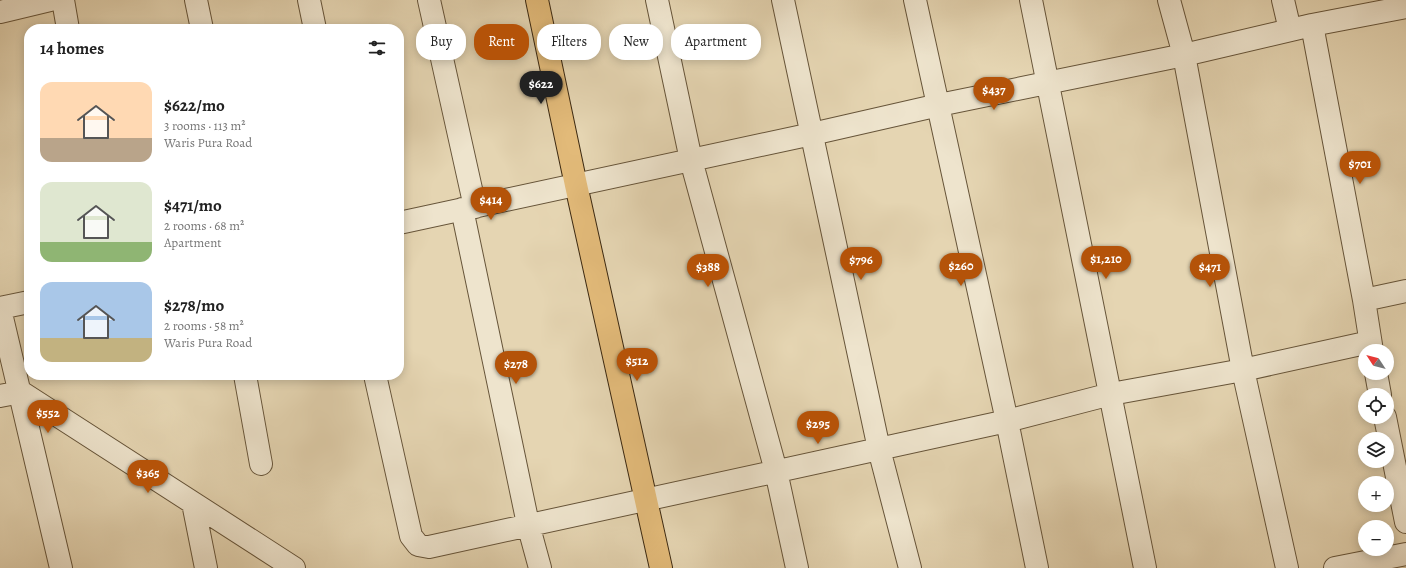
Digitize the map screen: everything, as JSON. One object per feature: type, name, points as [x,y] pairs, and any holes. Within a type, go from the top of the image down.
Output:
[{"type":"main road","points":[[537,0],[660,568]]},
{"type":"street","points":[[0,12],[50,0]]},
{"type":"street","points":[[63,0],[67,24]]},
{"type":"street","points":[[196,0],[201,24]]},
{"type":"street","points":[[309,0],[314,24]]},
{"type":"street","points":[[429,0],[528,524],[540,568]]},
{"type":"street","points":[[657,0],[691,160],[776,471],[798,568]]},
{"type":"street","points":[[784,0],[879,449],[910,568]]},
{"type":"street","points":[[915,0],[939,104],[1037,568]]},
{"type":"street","points":[[1032,0],[1145,568]]},
{"type":"street","points":[[1169,0],[1184,55],[1243,370],[1287,568]]},
{"type":"street","points":[[1283,0],[1290,30]]},
{"type":"street","points":[[404,222],[468,208],[578,194],[691,160],[812,134],[939,104],[1184,55],[1312,25],[1406,7]]},
{"type":"street","points":[[1312,25],[1364,300],[1371,344]]},
{"type":"street","points":[[1364,300],[1406,291]]},
{"type":"street","points":[[24,303],[0,308],[10,394],[61,568]]},
{"type":"street","points":[[376,380],[411,536],[418,545],[428,547],[528,524],[1007,421],[1111,394],[1358,348]]},
{"type":"street","points":[[246,380],[262,464]]},
{"type":"street","points":[[10,394],[193,503],[294,568]]},
{"type":"street","points":[[1386,424],[1406,522]]},
{"type":"street","points":[[193,503],[206,568]]},
{"type":"street","points":[[1335,568],[1406,554]]}]
